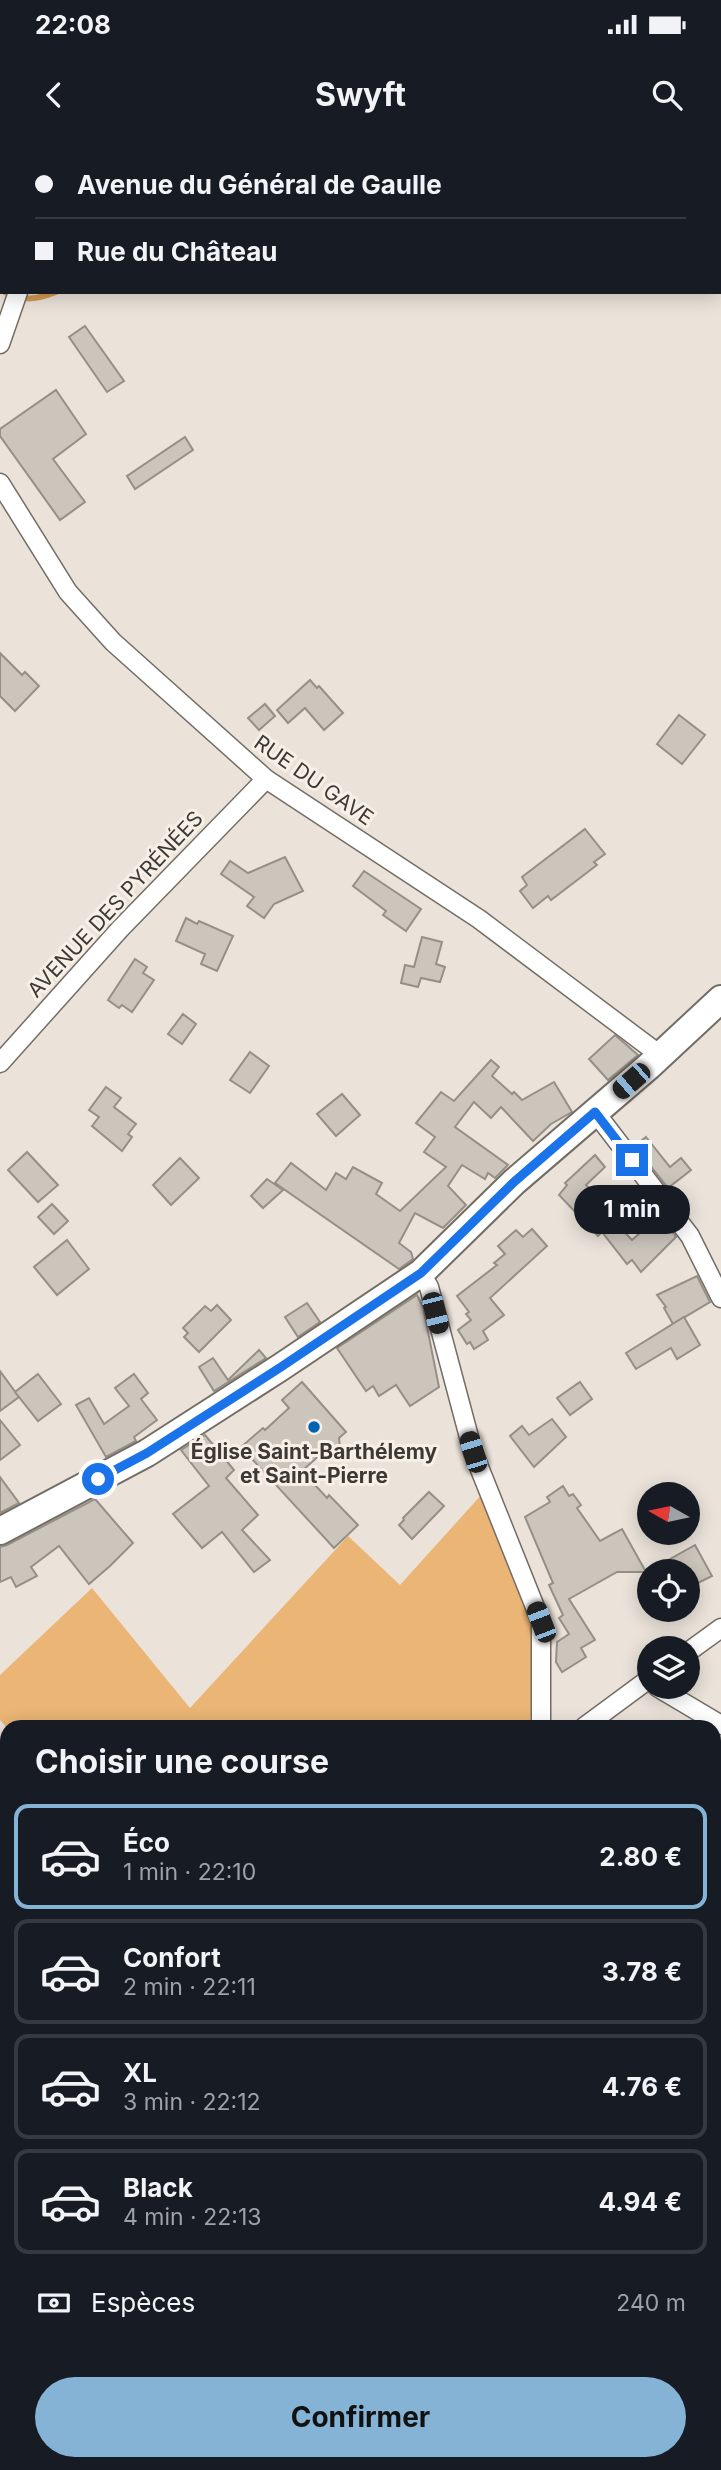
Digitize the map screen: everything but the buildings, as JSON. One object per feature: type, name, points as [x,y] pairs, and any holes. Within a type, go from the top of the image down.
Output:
[{"type":"main road","points":[[0,1531],[147,1453],[421,1273],[514,1182],[721,999]]},
{"type":"street","points":[[0,344],[17,294]]},
{"type":"street","name":"RUE DU GAVE","points":[[0,483],[68,592],[113,642],[266,779],[480,919],[660,1055]]},
{"type":"street","name":"AVENUE DES PYRÉNÉES","points":[[0,1063],[120,929],[266,779]]},
{"type":"street","points":[[595,1112],[690,1236],[721,1298]]},
{"type":"street","points":[[421,1273],[429,1287],[473,1452],[541,1622],[541,1720]]},
{"type":"street","points":[[700,1643],[721,1628]]},
{"type":"street","points":[[594,1720],[637,1691]]},
{"type":"street","points":[[679,1699],[714,1720]]},
{"type":"shaded area","points":[[483,1493],[538,1621],[531,1720],[0,1720],[0,1675],[92,1588],[190,1708],[348,1536],[400,1585]]},
{"type":"waterway","points":[[11,294],[30,298],[50,294]]},
{"type":"place","name":"Église Saint-Barthélemy et Saint-Pierre","points":[[314,1427]]},
{"type":"route","points":[[98,1479],[147,1453],[421,1273],[514,1182],[595,1112],[632,1160]]}]
